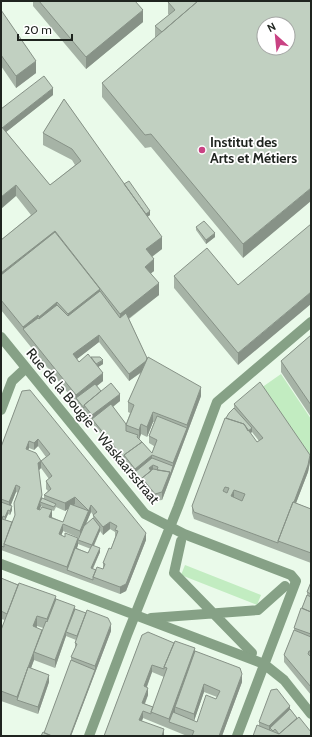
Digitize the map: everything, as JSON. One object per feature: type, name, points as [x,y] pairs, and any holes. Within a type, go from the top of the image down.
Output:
[{"type":"street","points":[[89,736],[217,402],[311,322]]},
{"type":"street","name":"Rue de la Bougie - Waskaarsstraat","points":[[1,337],[145,514],[184,534],[292,575],[296,581],[264,664]]},
{"type":"street","points":[[1,410],[12,381],[26,368]]},
{"type":"street","points":[[181,541],[174,573],[252,653]]},
{"type":"street","points":[[1,564],[264,664],[284,680],[311,714]]},
{"type":"street","points":[[151,618],[258,610],[285,586]]},
{"type":"street","points":[[237,736],[264,664]]},
{"type":"green space","points":[[281,374],[311,419],[311,463],[261,388]]},
{"type":"green space","points":[[185,565],[261,595],[257,605],[181,575]]},
{"type":"building","points":[[39,1],[135,1],[143,10],[86,57]]},
{"type":"building","points":[[198,1],[162,32],[155,26],[175,10],[168,2]]},
{"type":"building","points":[[198,1],[311,1],[311,188],[243,244],[151,134],[145,135],[102,83]]},
{"type":"building","points":[[1,10],[36,61],[16,76],[1,55]]},
{"type":"building","points":[[44,76],[53,88],[2,128],[1,109]]},
{"type":"building","points":[[64,99],[162,237],[146,249],[154,259],[145,267],[159,283],[120,314],[55,231],[1,273],[1,240],[37,211],[16,185],[1,197],[1,126],[50,185],[81,161],[72,149],[43,133]]},
{"type":"building","points":[[129,181],[150,211],[146,214],[124,184]]},
{"type":"building","points":[[204,221],[215,233],[206,240],[196,227]]},
{"type":"building","points":[[311,224],[311,292],[238,353],[174,276],[207,248],[238,285]]},
{"type":"building","points":[[55,232],[100,289],[68,314],[57,302],[39,317],[38,315],[23,327],[1,300],[1,275]]},
{"type":"building","points":[[100,291],[120,318],[126,313],[147,358],[146,361],[129,374],[99,335],[73,354],[79,362],[88,354],[103,373],[76,395],[23,329],[57,305],[68,316]]},
{"type":"building","points":[[311,335],[311,405],[281,361]]},
{"type":"building","points":[[91,357],[100,357],[103,360],[96,364]]},
{"type":"building","points":[[148,357],[201,387],[187,425],[153,412],[147,427],[141,424],[139,430],[126,425],[134,405],[128,402]]},
{"type":"building","points":[[260,382],[310,455],[308,465],[278,543],[194,512],[192,506],[225,418],[244,424],[257,442],[263,438],[234,404]],"holes":[[[225,487],[229,488],[227,493],[223,491]],[[234,490],[245,494],[242,501],[231,496]]]},
{"type":"building","points":[[111,383],[120,394],[92,415],[84,405]]},
{"type":"building","points":[[95,384],[101,391],[84,405],[84,408],[76,398]]},
{"type":"building","points":[[30,390],[146,533],[126,584],[120,587],[93,577],[97,567],[103,569],[105,564],[103,563],[109,548],[111,549],[118,531],[115,530],[117,526],[110,522],[103,527],[93,515],[97,512],[91,505],[89,511],[80,531],[63,524],[59,534],[65,537],[65,533],[78,538],[67,567],[4,544],[15,515],[14,503],[20,487],[16,485],[9,502],[1,499],[1,447],[22,391]],"holes":[[[38,439],[50,454],[41,461],[36,453],[26,449],[29,441],[34,443]],[[41,461],[52,476],[46,481],[51,489],[44,495],[65,503],[75,497],[89,511],[70,504],[63,522],[49,517],[52,510],[42,507],[40,510],[37,509],[42,495],[38,463]]]},
{"type":"building","points":[[111,404],[126,424],[126,431],[138,435],[137,437],[142,442],[124,455],[124,458],[92,419]]},
{"type":"building","points":[[234,408],[252,428],[248,431],[244,424],[226,418]]},
{"type":"building","points":[[157,416],[187,428],[173,463],[152,455],[135,469],[124,455],[142,442],[152,453],[157,440],[149,436]]},
{"type":"building","points":[[152,458],[173,466],[170,476],[170,472],[157,470],[158,467],[153,465],[149,468],[151,471],[142,478],[142,481],[135,472]]},
{"type":"building","points":[[153,469],[170,472],[162,492],[155,494],[142,478]]},
{"type":"building","points":[[42,498],[56,504],[54,507],[40,502]]},
{"type":"building","points":[[1,502],[12,506],[10,511],[8,510],[5,517],[3,516],[2,519],[12,522],[4,547],[1,546]]},
{"type":"building","points":[[293,502],[311,509],[311,553],[278,541]]},
{"type":"building","points":[[93,518],[100,527],[92,545],[78,540],[84,526]]},
{"type":"building","points":[[92,545],[100,548],[91,568],[96,570],[93,580],[67,570],[75,548],[88,553]]},
{"type":"building","points":[[1,578],[18,585],[7,614],[1,611]]},
{"type":"building","points":[[311,582],[311,594],[307,592]]},
{"type":"building","points":[[19,583],[56,596],[47,619],[37,616],[33,626],[42,630],[17,697],[1,691],[1,630]]},
{"type":"building","points":[[307,595],[311,597],[311,612],[302,608]]},
{"type":"building","points":[[56,599],[75,606],[55,660],[34,652]]},
{"type":"building","points":[[301,608],[311,612],[311,634],[294,628]]},
{"type":"building","points":[[75,609],[86,613],[77,636],[66,632]]},
{"type":"building","points":[[87,610],[108,618],[111,624],[95,666],[71,657],[77,644],[75,643]]},
{"type":"building","points":[[294,630],[311,637],[311,651],[309,651],[308,654],[311,657],[311,687],[284,655]]},
{"type":"building","points":[[148,632],[174,643],[164,669],[152,665],[144,686],[148,688],[142,703],[153,707],[151,714],[143,711],[139,720],[164,729],[162,736],[104,736],[142,635]]},
{"type":"building","points":[[175,641],[195,648],[169,719],[151,712],[167,668],[164,667]]},
{"type":"building","points":[[195,651],[240,668],[242,674],[219,736],[192,736],[194,731],[169,722],[173,712],[197,722],[206,695],[216,699],[220,691],[204,684],[194,714],[175,707]]},
{"type":"building","points":[[71,660],[95,670],[70,736],[52,736],[44,733]]},
{"type":"building","points":[[28,667],[49,675],[38,707],[17,700]]},
{"type":"building","points":[[277,689],[290,706],[269,726],[259,722],[271,690]]},
{"type":"building","points":[[290,709],[297,718],[279,734],[275,729],[273,731],[270,728]]},
{"type":"building","points":[[299,717],[311,732],[311,736],[253,736],[257,725],[279,734]]},
{"type":"building","points":[[43,732],[52,736],[41,736]]},
{"type":"place","name":"Institut des Arts et Métiers","points":[[202,150]]}]
